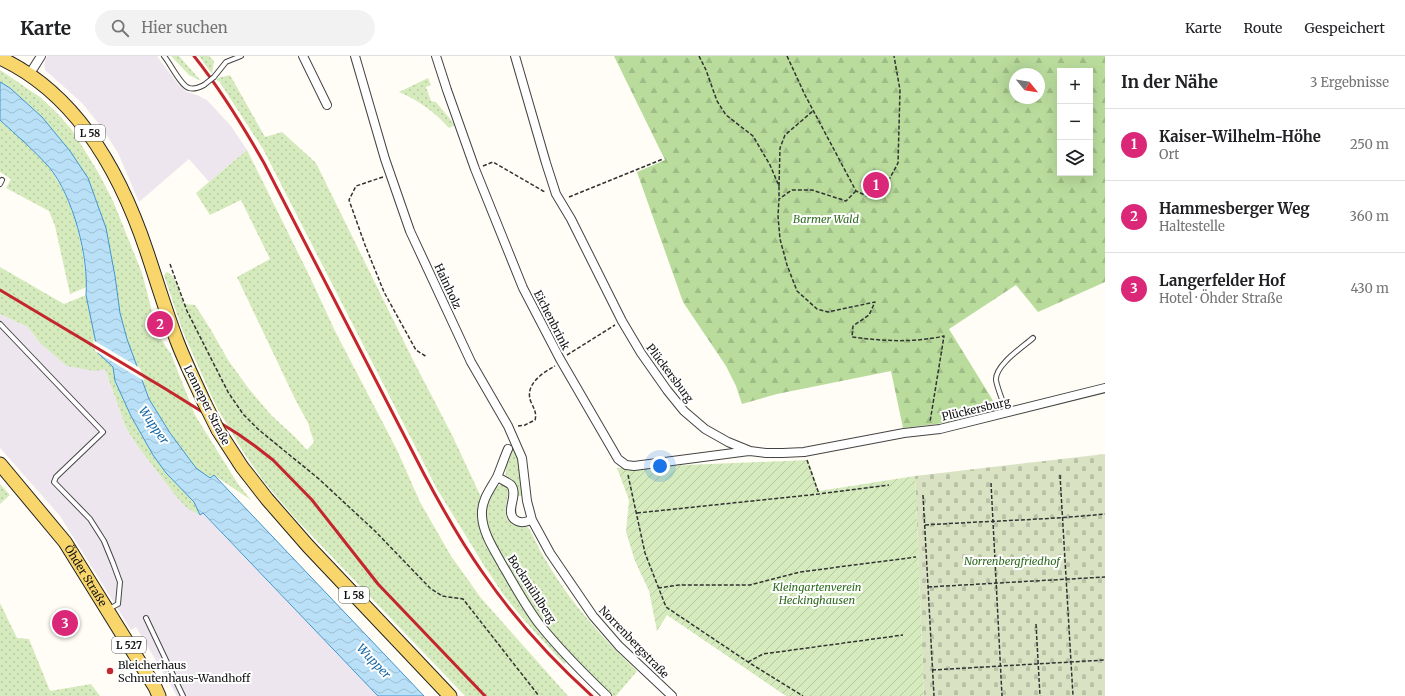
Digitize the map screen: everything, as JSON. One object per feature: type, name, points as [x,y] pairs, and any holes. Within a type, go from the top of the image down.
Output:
[{"type":"main road","name":"L 58","points":[[0,58],[29,75]]},
{"type":"main road","name":"Lenneper Straße","points":[[29,75],[70,109],[88,131],[113,172],[147,251],[177,342],[218,430],[242,467],[292,528],[450,696]]},
{"type":"main road","name":"Öhder Straße","points":[[0,464],[65,542],[155,687],[159,696]]},
{"type":"street","points":[[29,75],[42,56]]},
{"type":"street","points":[[304,56],[327,105]]},
{"type":"street","name":"Hainholz","points":[[355,56],[410,231],[471,362],[508,426],[522,458],[527,501],[532,520]]},
{"type":"street","name":"Eichenbrink","points":[[436,56],[475,169],[523,288],[560,359],[618,459],[626,465]]},
{"type":"street","name":"Plückersburg","points":[[515,56],[546,163],[558,197],[572,219],[622,321],[641,353],[684,411],[705,429],[728,442],[750,451],[783,454],[804,452],[904,433],[928,431],[1007,414],[1105,388]]},
{"type":"street","name":"Bockmühlberg","points":[[508,449],[497,477],[484,499],[482,508],[484,526],[490,542],[539,624],[568,659],[607,696]]},
{"type":"street","points":[[626,465],[634,466],[750,451]]},
{"type":"street","points":[[497,477],[511,486],[513,490],[510,513],[512,517],[520,522],[532,520]]},
{"type":"street","name":"Norrenbergstraße","points":[[532,520],[550,553],[593,616],[619,646],[672,696]]},
{"type":"lane","points":[[164,56],[183,85],[189,88],[197,88],[204,85],[214,77],[226,62],[241,56]]},
{"type":"lane","points":[[0,324],[103,432],[56,477],[54,482],[90,519],[104,541],[120,582],[118,604],[107,610]]},
{"type":"lane","points":[[1007,414],[996,379],[997,372],[1002,364],[1033,338]]},
{"type":"lane","points":[[146,618],[183,696]]},
{"type":"path","points":[[699,56],[706,70],[717,101],[726,115],[753,136],[770,165],[779,186],[779,190]]},
{"type":"path","points":[[787,56],[813,111],[856,191],[867,196],[883,191],[898,164],[900,90],[894,56]]},
{"type":"path","points":[[813,111],[785,135],[780,148],[778,216],[780,239],[787,265],[797,291],[817,309],[828,312],[874,302],[869,315],[853,326],[852,337],[898,341],[926,340],[944,336],[928,431]]},
{"type":"path","points":[[486,164],[493,162],[543,191],[558,197],[663,159]]},
{"type":"path","points":[[391,174],[356,186],[349,200],[365,246],[384,292],[416,350],[427,357]]},
{"type":"path","points":[[779,200],[792,190],[812,190],[846,201],[856,191]]},
{"type":"path","points":[[170,264],[188,311],[228,392],[242,414],[259,430],[319,479],[375,531],[430,588],[442,596],[463,599],[539,696]]},
{"type":"path","points":[[568,354],[612,327]]},
{"type":"path","points":[[508,426],[525,425],[535,420],[537,414],[530,400],[529,392],[532,384],[549,370]]},
{"type":"path","points":[[804,452],[819,494]]},
{"type":"path","points":[[626,465],[645,553],[666,607],[748,662],[803,696]]},
{"type":"path","points":[[1060,475],[1073,696]]},
{"type":"path","points":[[991,483],[1002,696]]},
{"type":"path","points":[[637,513],[819,494],[889,485]]},
{"type":"path","points":[[923,495],[934,696]]},
{"type":"path","points":[[925,525],[1062,518],[1105,514]]},
{"type":"path","points":[[658,588],[680,585],[750,584],[800,572],[916,557]]},
{"type":"path","points":[[928,587],[1105,577]]},
{"type":"path","points":[[1036,624],[1040,696]]},
{"type":"path","points":[[748,662],[763,654],[902,635]]},
{"type":"path","points":[[932,670],[1105,660]]},
{"type":"shaded area","points":[[47,56],[157,56],[178,84],[187,92],[207,100],[231,126],[247,150],[209,182],[189,159],[139,202],[118,153],[102,128],[82,103],[45,70],[44,64]]},
{"type":"shaded area","points":[[0,314],[28,327],[40,343],[105,369],[126,428],[139,448],[175,495],[202,513],[378,696],[177,696],[136,627],[131,630],[60,516],[0,448]]},
{"type":"green space","points":[[171,56],[179,56],[201,81],[189,75]]},
{"type":"green space","points":[[199,56],[209,56],[214,61],[212,74]]},
{"type":"green space","name":"Barmer Wald","points":[[614,56],[1105,56],[1105,282],[1038,312],[1016,285],[949,329],[1000,412],[952,422],[903,428],[891,371],[777,394],[742,404],[736,386],[726,366],[683,302],[637,172],[665,160]]},
{"type":"green space","points":[[0,70],[40,97],[58,114],[72,130],[98,172],[113,201],[142,273],[158,335],[171,354],[195,415],[238,484],[251,500],[214,475],[210,478],[196,468],[170,433],[149,399],[127,339],[120,313],[115,276],[70,151],[42,117],[10,88],[0,82]]},
{"type":"green space","points":[[230,75],[265,137],[282,132],[316,163],[413,360],[452,435],[481,497],[479,504],[479,516],[543,634],[566,662],[564,664],[506,598],[437,489],[263,149],[219,81],[216,80],[218,78]]},
{"type":"green space","points":[[428,78],[431,85],[426,87],[431,101],[436,102],[455,125],[449,128],[426,107],[399,92]]},
{"type":"green space","points":[[0,120],[39,156],[59,183],[77,226],[83,255],[87,287],[70,294],[55,226],[49,211],[6,188],[11,179],[0,172]]},
{"type":"green space","points":[[247,150],[335,331],[397,450],[420,502],[451,556],[481,598],[568,696],[465,696],[294,517],[265,483],[244,453],[216,406],[183,332],[164,275],[167,272],[174,278],[184,304],[195,305],[228,360],[249,389],[271,415],[307,450],[314,442],[308,423],[237,277],[270,259],[241,200],[210,215],[196,193]]},
{"type":"green space","points":[[0,267],[64,304],[86,295],[98,353],[113,367],[115,381],[131,416],[153,455],[166,473],[194,502],[200,515],[187,508],[175,495],[139,448],[126,428],[105,369],[95,371],[67,366],[40,343],[28,327],[0,314]]},
{"type":"green space","points":[[513,445],[519,463],[522,496],[517,496],[515,484],[512,479],[506,475],[507,459]]},
{"type":"green space","name":"Norrenbergfriedhof","points":[[1105,454],[1105,696],[924,696],[915,476]]},
{"type":"green space","name":"Kleingartenverein Heckinghausen","points":[[808,460],[819,491],[915,476],[924,696],[786,696],[667,615],[657,631],[649,591],[635,561],[626,532],[629,500],[617,468]]},
{"type":"green space","points":[[0,484],[10,495],[0,504]]},
{"type":"green space","points":[[503,484],[507,487],[508,491],[506,508],[507,519],[514,524],[527,527],[530,530],[552,570],[577,606],[605,639],[637,671],[616,696],[610,696],[565,650],[524,594],[493,541],[487,523],[486,509],[491,492],[497,486]]},
{"type":"green space","points":[[0,603],[17,638],[29,639],[50,691],[91,684],[100,696],[0,696]]},
{"type":"water","name":"Wupper","points":[[0,82],[10,88],[42,117],[70,151],[88,178],[106,228],[120,313],[127,339],[149,399],[170,433],[196,468],[210,478],[214,475],[424,696],[378,696],[203,513],[200,515],[194,502],[166,473],[153,455],[131,416],[115,381],[113,367],[98,353],[86,295],[85,263],[82,245],[72,210],[58,179],[49,167],[0,120]]},
{"type":"pier","points":[[93,340],[140,368],[144,381],[95,351]]},
{"type":"railway","points":[[194,56],[231,108],[264,163],[424,474],[459,537],[495,590],[520,622],[562,668],[592,696]]},
{"type":"railway","points":[[0,290],[238,434],[273,460],[312,500],[378,584],[485,696]]},
{"type":"place","name":"Kaiser-Wilhelm-Höhe","points":[[876,185]]},
{"type":"place","name":"Hammesberger Weg","points":[[160,324]]},
{"type":"place","name":"Langerfelder Hof","points":[[65,623]]},
{"type":"place","name":"Bleicherhaus Schnutenhaus-Wandhoff","points":[[110,671]]}]
